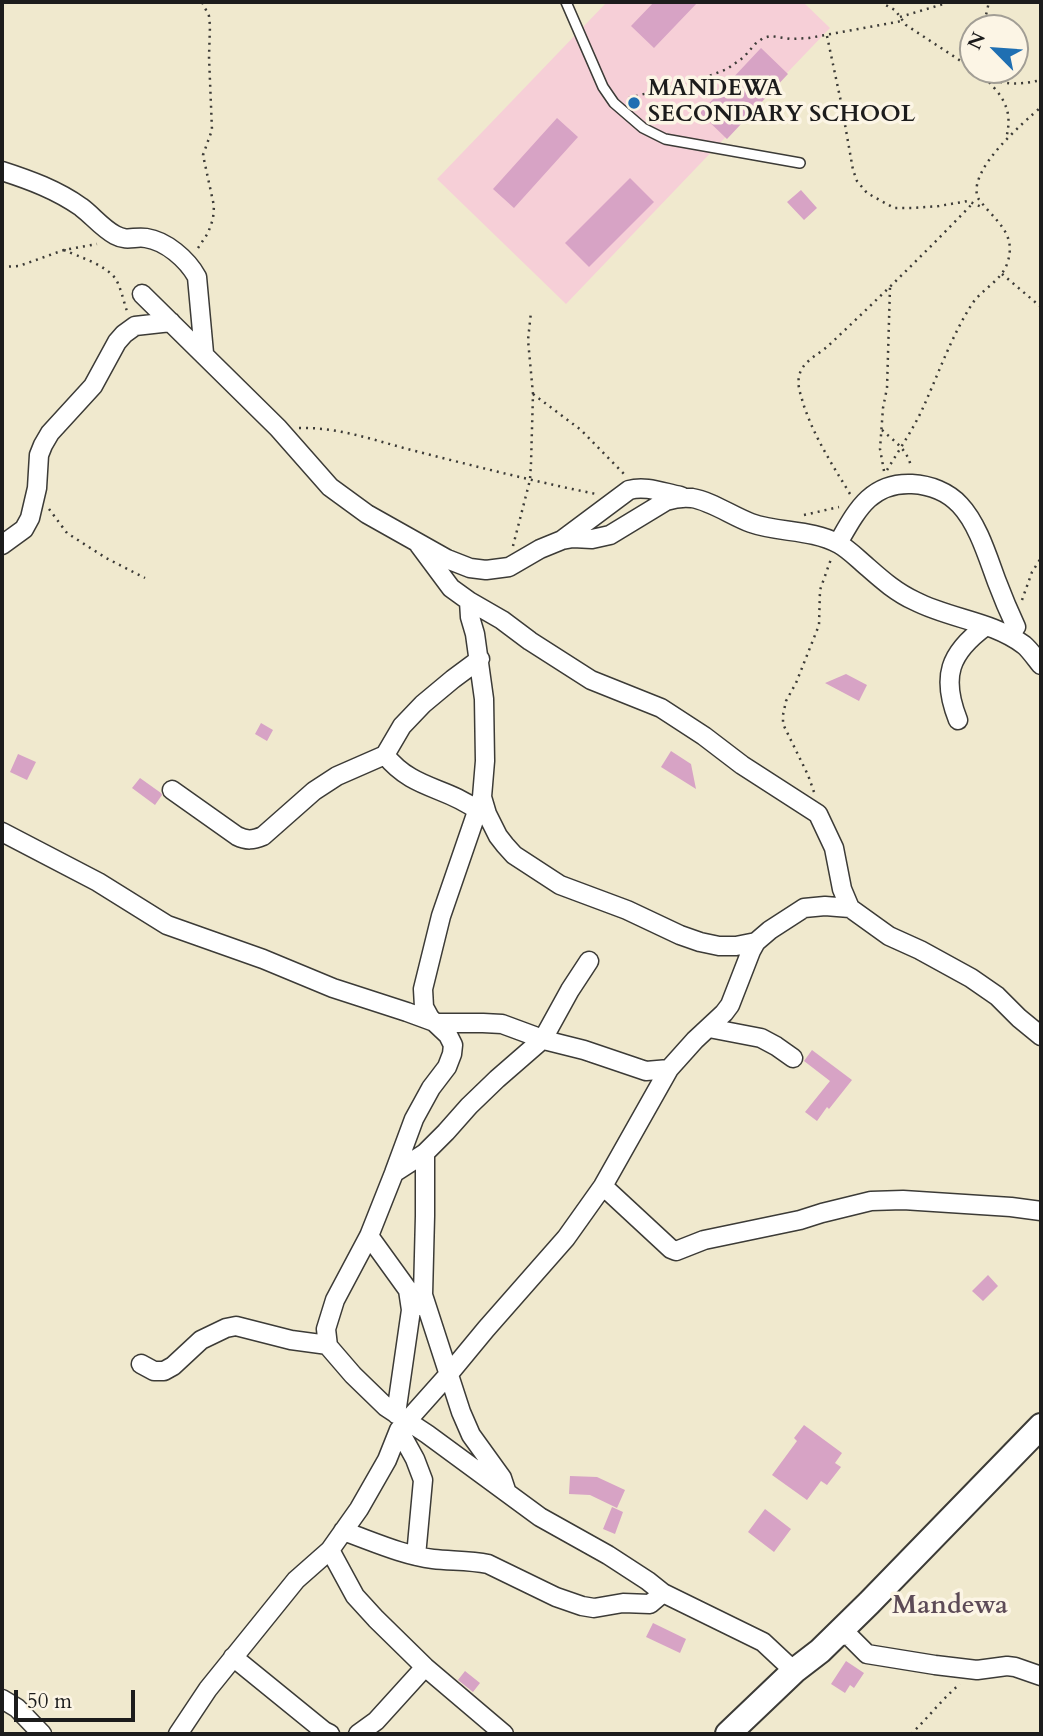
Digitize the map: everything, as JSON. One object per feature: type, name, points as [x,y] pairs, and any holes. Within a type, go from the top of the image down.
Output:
[{"type":"main road","points":[[728,1734],[869,1603],[1041,1426]]},
{"type":"street","points":[[2,172],[63,195],[116,236],[128,240],[144,237],[159,242],[185,260],[197,276],[204,353]]},
{"type":"street","points":[[142,294],[278,428],[330,487],[367,514],[419,545],[471,568],[486,570],[509,567],[562,540],[592,539],[610,535],[666,501],[685,497]]},
{"type":"street","points":[[2,545],[24,529],[28,522],[37,488],[39,455],[50,433],[93,386],[117,342],[135,326],[171,322]]},
{"type":"street","points":[[838,543],[861,501],[891,486],[930,486],[946,494],[965,511],[986,551],[1016,627]]},
{"type":"street","points":[[562,540],[629,491],[695,498],[752,523],[799,531],[838,543],[890,587],[906,597],[923,606],[986,626],[1025,646],[1041,665]]},
{"type":"street","points":[[419,545],[451,588],[469,601],[591,680],[661,708],[818,814],[834,848],[842,889],[850,908]]},
{"type":"street","points":[[469,601],[480,659],[485,761],[480,803],[441,916],[423,989],[424,1007],[453,1045],[451,1061],[418,1110],[369,1236],[335,1300],[326,1329],[328,1345],[353,1375],[401,1422],[506,1491],[540,1517],[608,1555],[663,1593],[763,1642],[794,1671]]},
{"type":"street","points":[[958,720],[948,689],[951,671],[966,642],[986,626]]},
{"type":"street","points":[[172,790],[237,836],[254,840],[263,836],[314,791],[337,776],[386,755],[402,726],[423,704],[480,659]]},
{"type":"street","points":[[386,755],[415,781],[461,799],[480,803],[498,836],[514,855],[560,885],[699,942],[719,946],[757,942]]},
{"type":"street","points":[[2,832],[98,882],[167,925],[333,988],[437,1023],[502,1024],[646,1071],[668,1069]]},
{"type":"street","points":[[401,1422],[448,1375],[566,1238],[603,1186],[668,1069],[730,1005],[757,942],[770,930],[804,908],[850,908],[889,936],[971,978],[997,996],[1018,1018],[1041,1036]]},
{"type":"street","points":[[394,1173],[425,1153],[497,1079],[544,1039],[589,961]]},
{"type":"street","points":[[709,1028],[761,1038],[793,1058]]},
{"type":"street","points":[[425,1153],[423,1295],[448,1375],[471,1435],[502,1478],[506,1491]]},
{"type":"street","points":[[603,1186],[676,1251],[704,1240],[778,1225],[871,1201],[903,1200],[1041,1211]]},
{"type":"street","points":[[178,1734],[208,1689],[296,1580],[330,1550],[365,1499],[387,1460],[401,1422],[411,1310],[408,1290],[369,1236]]},
{"type":"street","points":[[409,1329],[423,1295]]},
{"type":"street","points":[[141,1364],[154,1371],[164,1371],[201,1340],[236,1326],[291,1340],[328,1345]]},
{"type":"street","points":[[401,1422],[423,1480],[416,1556]]},
{"type":"street","points":[[343,1531],[416,1556],[488,1564],[555,1597],[582,1606],[594,1608],[623,1603],[650,1604],[663,1593]]},
{"type":"street","points":[[330,1550],[355,1596],[383,1627],[425,1667],[504,1734]]},
{"type":"street","points":[[836,1635],[849,1636],[867,1654],[977,1670],[1007,1666],[1041,1676]]},
{"type":"street","points":[[233,1657],[330,1734]]},
{"type":"street","points":[[358,1734],[376,1721],[425,1667]]},
{"type":"street","points":[[2,1699],[17,1708],[42,1734]]},
{"type":"lane","points":[[566,2],[603,87],[614,103],[643,128],[665,139],[800,163]]},
{"type":"path","points":[[185,260],[200,246],[208,233],[214,206],[203,155],[212,130],[210,26],[209,16],[202,2]]},
{"type":"path","points":[[880,2],[895,10],[901,19],[959,59]]},
{"type":"path","points":[[614,103],[705,78],[727,69],[763,38],[771,36],[791,39],[826,35],[901,19],[950,2]]},
{"type":"path","points":[[826,35],[853,170],[857,181],[867,192],[894,208],[939,206],[964,201],[974,202],[987,209]]},
{"type":"path","points":[[991,84],[1009,111],[1005,142]]},
{"type":"path","points":[[890,287],[887,388],[880,449],[885,474],[923,408],[972,304],[1002,274],[1007,265],[1009,238],[1000,222],[979,200],[977,184],[990,158],[1041,107]]},
{"type":"path","points":[[797,517],[861,501],[825,454],[812,429],[799,388],[798,379],[803,367],[890,287],[974,202]]},
{"type":"path","points":[[2,267],[19,266],[64,250],[128,240]]},
{"type":"path","points":[[64,250],[108,271],[116,280],[135,326]]},
{"type":"path","points":[[1002,274],[1041,307]]},
{"type":"path","points":[[509,567],[530,480],[533,394],[528,340],[530,312]]},
{"type":"path","points":[[533,394],[581,430],[629,491]]},
{"type":"path","points":[[278,428],[314,428],[353,433],[530,480],[598,495],[629,491]]},
{"type":"path","points":[[882,430],[908,455],[911,464],[910,484]]},
{"type":"path","points":[[37,488],[67,533],[106,558],[145,578]]},
{"type":"path","points":[[818,814],[808,775],[783,724],[783,715],[786,701],[818,625],[820,590],[838,543]]},
{"type":"path","points":[[1016,627],[1023,595],[1041,558]]},
{"type":"path","points":[[911,1734],[948,1693],[977,1670]]},
{"type":"shaded area","name":"MANDEWA SECONDARY SCHOOL","points":[[607,2],[803,2],[830,28],[566,304],[437,179]]},
{"type":"building","points":[[654,2],[698,2],[654,48],[631,26]]},
{"type":"building","points":[[761,48],[788,74],[727,139],[700,113]]},
{"type":"building","points":[[557,118],[578,137],[514,208],[493,189]]},
{"type":"building","points":[[630,178],[654,202],[589,267],[565,243]]},
{"type":"building","points":[[801,190],[817,208],[804,220],[787,202]]},
{"type":"building","points":[[846,674],[867,685],[859,701],[825,683]]},
{"type":"building","points":[[261,723],[273,730],[267,741],[255,734]]},
{"type":"building","points":[[671,751],[691,764],[696,789],[661,767]]},
{"type":"building","points":[[18,754],[36,762],[27,780],[10,772]]},
{"type":"building","points":[[140,778],[161,793],[155,805],[132,788]]},
{"type":"building","points":[[812,1050],[852,1080],[817,1121],[805,1112],[830,1081],[804,1061]]},
{"type":"building","points":[[988,1275],[998,1286],[983,1301],[972,1291]]},
{"type":"building","points":[[804,1425],[842,1453],[835,1463],[841,1467],[827,1485],[821,1481],[807,1500],[772,1475],[797,1441],[794,1438]]},
{"type":"building","points":[[570,1476],[597,1477],[625,1490],[617,1508],[590,1495],[569,1494]]},
{"type":"building","points":[[612,1507],[623,1512],[615,1534],[603,1529]]},
{"type":"building","points":[[765,1509],[791,1529],[774,1552],[748,1532]]},
{"type":"building","points":[[653,1623],[686,1639],[680,1653],[646,1637]]},
{"type":"building","points":[[846,1661],[864,1673],[854,1688],[850,1685],[845,1693],[831,1684]]},
{"type":"building","points":[[465,1671],[480,1683],[473,1692],[458,1680]]},
{"type":"place","name":"MANDEWA SECONDARY SCHOOL","points":[[634,103]]},
{"type":"district","name":"Mandewa","points":[[950,1607]]}]
